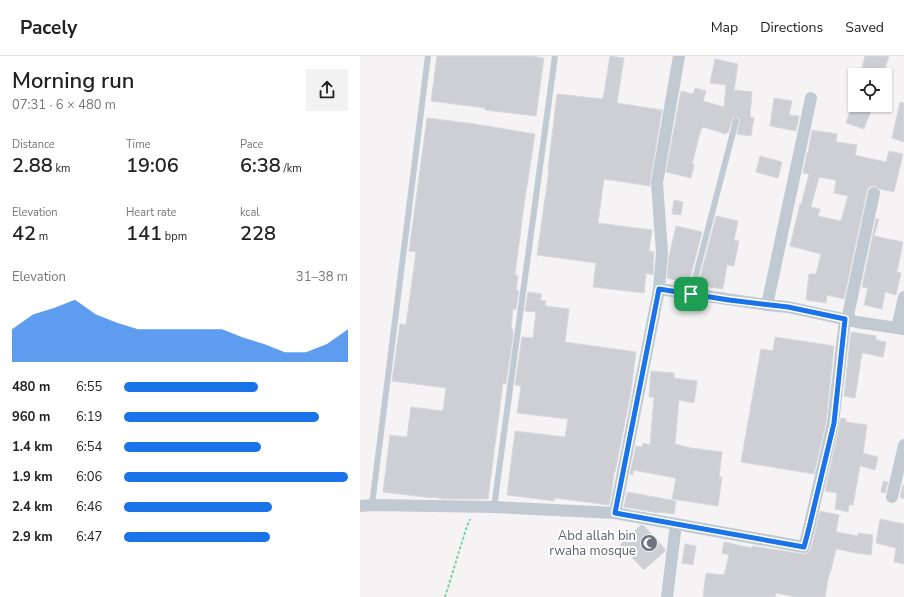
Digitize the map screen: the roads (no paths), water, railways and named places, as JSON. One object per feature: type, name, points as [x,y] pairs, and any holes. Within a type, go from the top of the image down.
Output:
[{"type":"street","points":[[615,513],[659,289],[662,253],[657,183],[679,56]]},
{"type":"street","points":[[767,305],[812,98]]},
{"type":"street","points":[[360,506],[474,506],[615,513],[804,547],[834,423],[846,319],[874,193]]},
{"type":"street","points":[[659,289],[788,307],[900,329],[904,297]]},
{"type":"street","points":[[892,497],[904,445]]},
{"type":"street","points":[[667,597],[676,524]]},
{"type":"lane","points":[[372,505],[428,56]]},
{"type":"lane","points":[[494,507],[555,56]]},
{"type":"lane","points":[[691,294],[736,121]]},
{"type":"place","name":"Abd allah bin rwaha mosque","points":[[649,543]]}]
